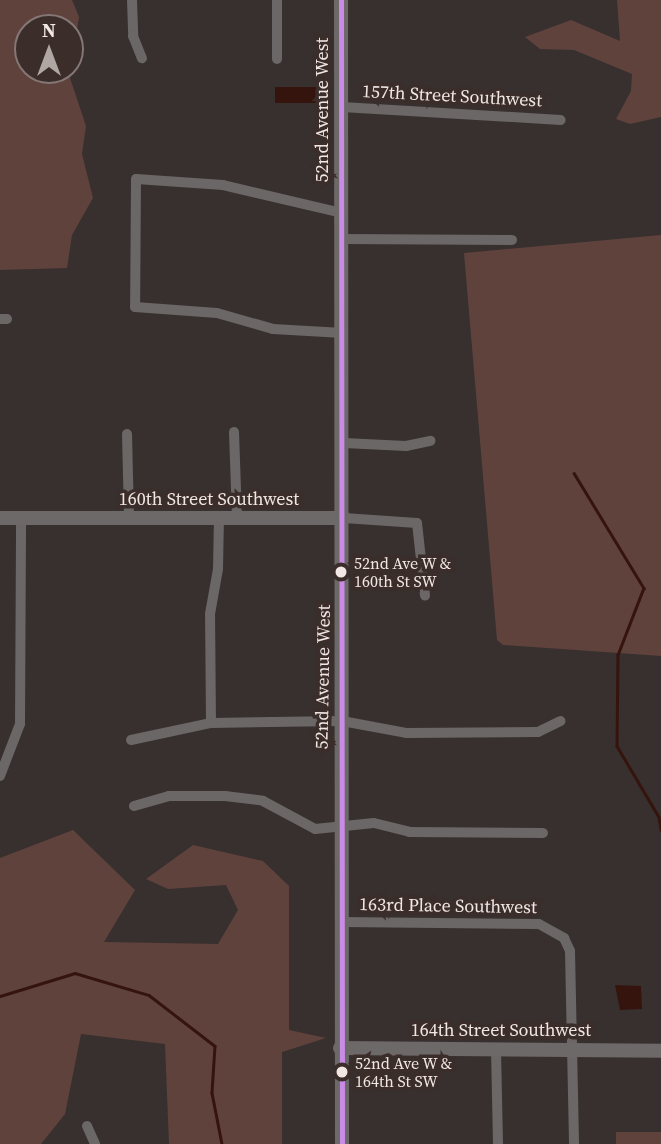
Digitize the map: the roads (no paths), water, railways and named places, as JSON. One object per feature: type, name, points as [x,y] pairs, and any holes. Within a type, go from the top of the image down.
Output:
[{"type":"street","points":[[132,0],[133,36],[142,58]]},
{"type":"street","points":[[277,0],[277,59]]},
{"type":"street","name":"52nd Avenue West","points":[[341,0],[344,443],[340,1048],[342,1144]]},
{"type":"street","name":"157th Street Southwest","points":[[342,107],[561,120]]},
{"type":"street","points":[[342,213],[223,185],[136,179],[135,307],[217,313],[273,329],[342,333]]},
{"type":"street","points":[[342,239],[512,240]]},
{"type":"street","points":[[234,432],[237,518]]},
{"type":"street","points":[[127,434],[129,518]]},
{"type":"street","points":[[344,443],[406,446],[430,441]]},
{"type":"street","name":"160th Street Southwest","points":[[0,518],[344,518],[417,523],[425,596]]},
{"type":"street","points":[[0,776],[20,724],[21,518]]},
{"type":"street","points":[[211,723],[210,614],[218,569],[219,518]]},
{"type":"street","points":[[131,740],[211,723],[342,721],[406,733],[538,732],[561,721]]},
{"type":"street","points":[[134,806],[169,796],[225,796],[263,801],[315,829],[341,829],[374,823],[409,832],[543,833]]},
{"type":"street","name":"163rd Place Southwest","points":[[341,922],[539,923],[553,929],[570,951],[571,1050]]},
{"type":"street","name":"164th Street Southwest","points":[[340,1048],[661,1051]]},
{"type":"street","points":[[496,1049],[498,1144]]},
{"type":"street","points":[[571,1050],[574,1144]]},
{"type":"street","points":[[87,1126],[95,1144]]},
{"type":"waterway","points":[[574,473],[644,588],[618,655],[617,746],[659,817],[661,830]]},
{"type":"waterway","points":[[0,996],[75,973],[149,995],[215,1046],[212,1093],[222,1144]]},
{"type":"place","name":"52nd Ave W & 160th St SW","points":[[341,572]]},
{"type":"place","name":"52nd Ave W & 164th St SW","points":[[342,1072]]}]
